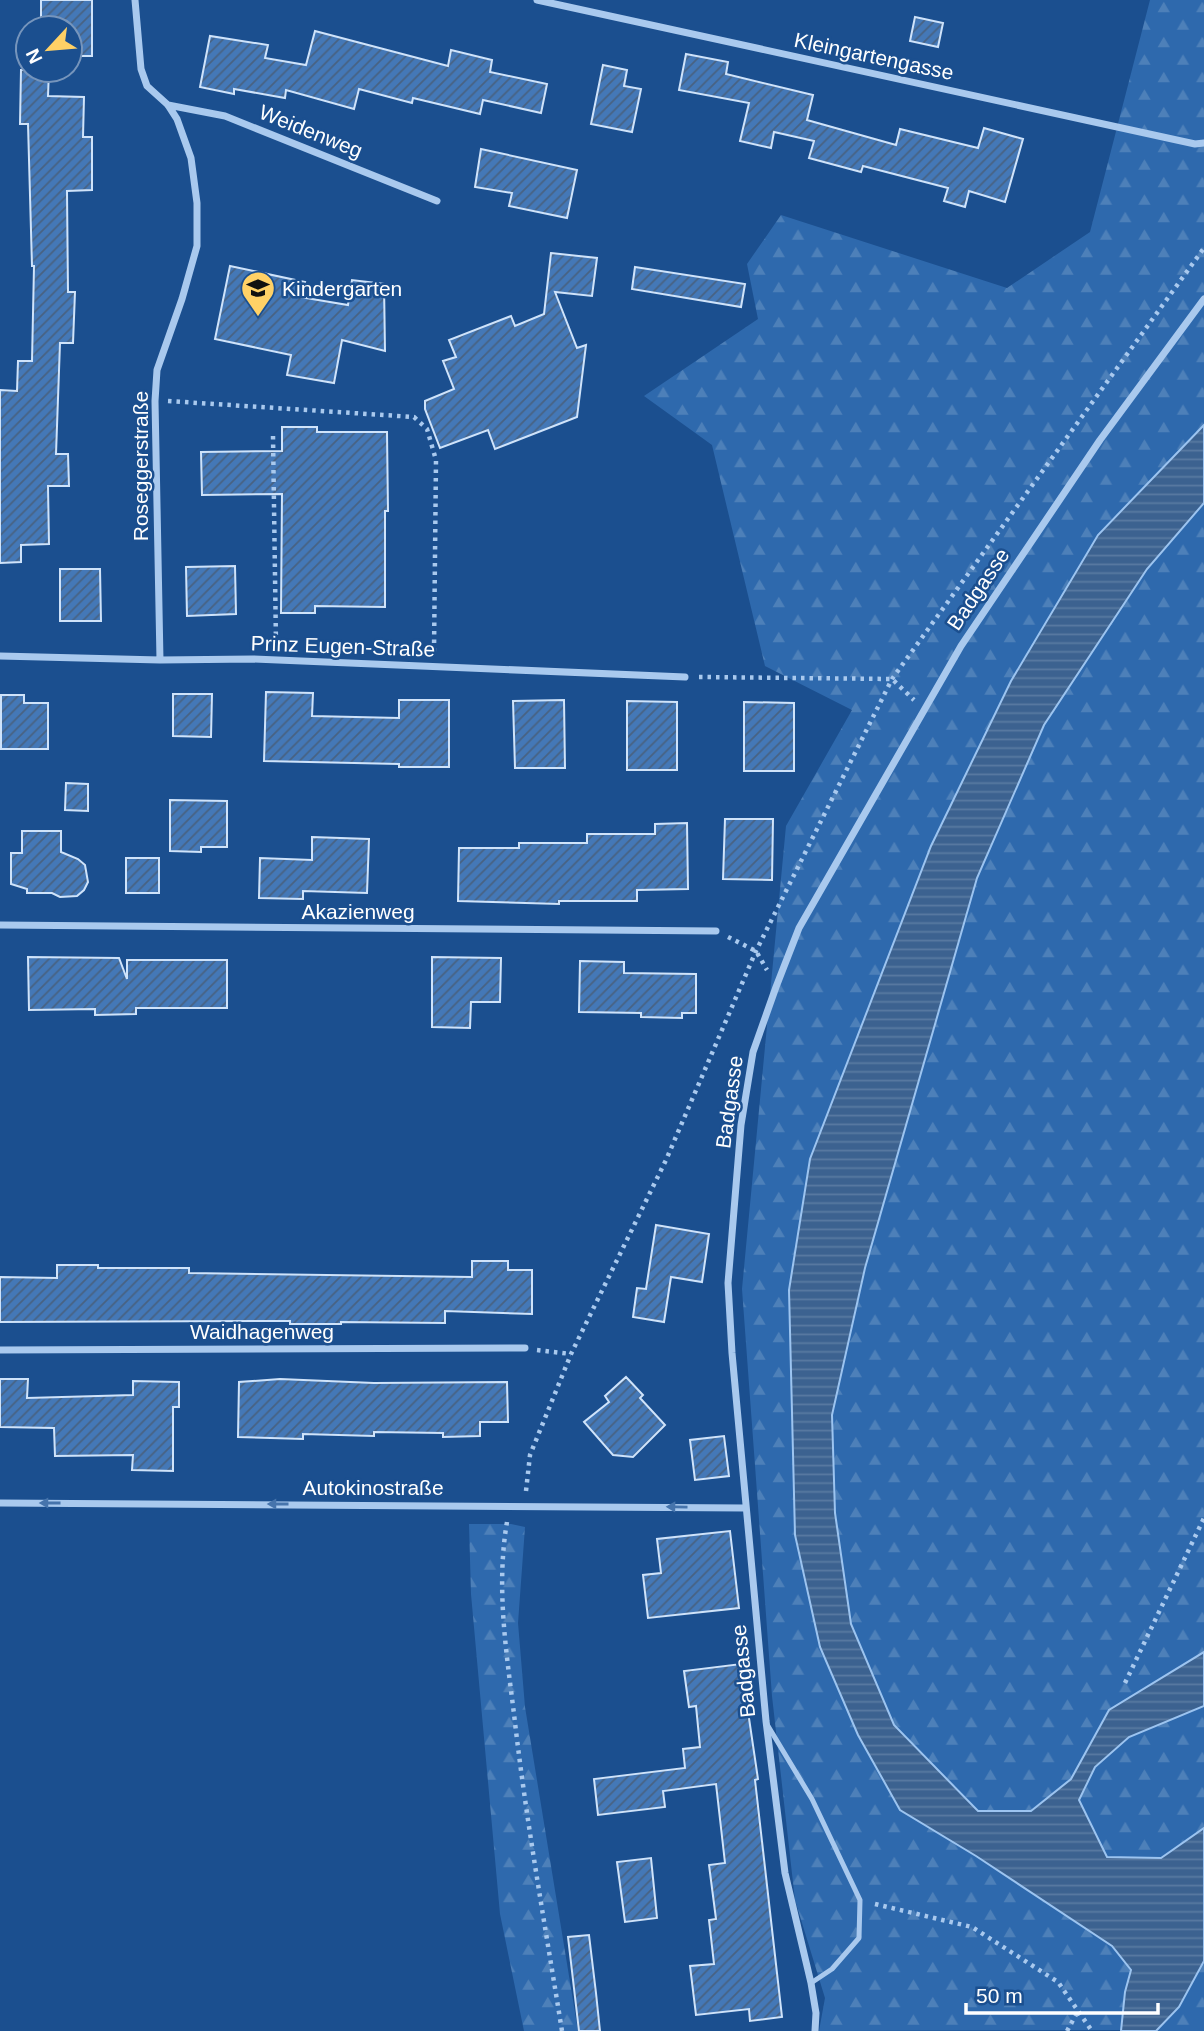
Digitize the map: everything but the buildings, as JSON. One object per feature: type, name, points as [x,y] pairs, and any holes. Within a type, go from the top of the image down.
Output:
[{"type":"street","name":"Roseggerstraße","points":[[135,0],[141,69],[147,86],[168,105],[177,119],[191,158],[197,203],[197,246],[158,370],[155,401],[160,660]]},
{"type":"street","name":"Kleingartengasse","points":[[537,0],[1195,144],[1204,143]]},
{"type":"street","name":"Weidenweg","points":[[168,105],[225,116],[437,201]]},
{"type":"street","name":"Badgasse","points":[[815,2031],[816,2013],[811,1983],[785,1873],[766,1721],[745,1508],[728,1283],[741,1125],[753,1052],[799,928],[961,646],[1100,440],[1204,299]]},
{"type":"street","name":"Prinz Eugen-Straße","points":[[0,656],[276,660],[685,677]]},
{"type":"street","name":"Akazienweg","points":[[0,925],[716,931]]},
{"type":"street","name":"Waidhagenweg","points":[[0,1350],[525,1348]]},
{"type":"street","name":"Autokinostraße","points":[[0,1503],[745,1508]]},
{"type":"lane","points":[[766,1721],[812,1799],[860,1900],[859,1938],[832,1969],[811,1983]]},
{"type":"path","points":[[155,401],[414,417],[427,429],[436,460],[434,667]]},
{"type":"path","points":[[273,436],[276,660]]},
{"type":"path","points":[[685,677],[892,679],[925,710]]},
{"type":"path","points":[[716,931],[756,951],[776,987]]},
{"type":"path","points":[[525,1348],[571,1354]]},
{"type":"path","points":[[1125,1683],[1204,1518]]},
{"type":"path","points":[[860,1900],[972,1927],[1058,1982],[1091,2030]]},
{"type":"path","points":[[1067,2031],[1078,2011]]},
{"type":"green space","points":[[1150,0],[1204,0],[1204,425],[1098,535],[1011,681],[931,846],[810,1159],[820,1647],[858,1735],[901,1810],[1112,1946],[1131,1970],[1125,1992],[1122,2030],[819,2031],[825,1998],[795,1900],[772,1696],[742,1289],[786,826],[852,710],[765,666],[712,445],[644,396],[758,319],[747,264],[781,215],[1007,288],[1090,232]]},
{"type":"green space","points":[[1204,503],[1204,1652],[1109,1710],[1071,1779],[1031,1811],[978,1811],[894,1725],[851,1624],[835,1513],[832,1415],[865,1268],[977,878],[1044,725],[1147,568]]},
{"type":"green space","points":[[469,1524],[511,1524],[525,1527],[518,1623],[525,1707],[578,2031],[524,2031],[500,1914],[471,1594]]},
{"type":"green space","points":[[1204,1706],[1204,1828],[1161,1858],[1106,1857],[1079,1800],[1095,1767],[1129,1737]]},
{"type":"green space","points":[[1204,1961],[1204,2031],[1156,2031],[1179,2007]]},
{"type":"shaded area","points":[[1204,425],[1204,503],[1147,569],[1044,725],[977,878],[865,1268],[832,1415],[835,1513],[851,1624],[894,1725],[978,1811],[1031,1811],[1071,1779],[1109,1710],[1204,1652],[1204,1706],[1129,1737],[1095,1767],[1079,1800],[1107,1857],[1161,1858],[1204,1828],[1204,1961],[1179,2007],[1156,2031],[1121,2031],[1125,1992],[1131,1970],[1112,1946],[976,1856],[900,1810],[858,1735],[820,1647],[795,1535],[789,1290],[810,1159],[931,846],[1011,681],[1098,535]]},
{"type":"place","name":"Kindergarten","points":[[258,318]]}]
